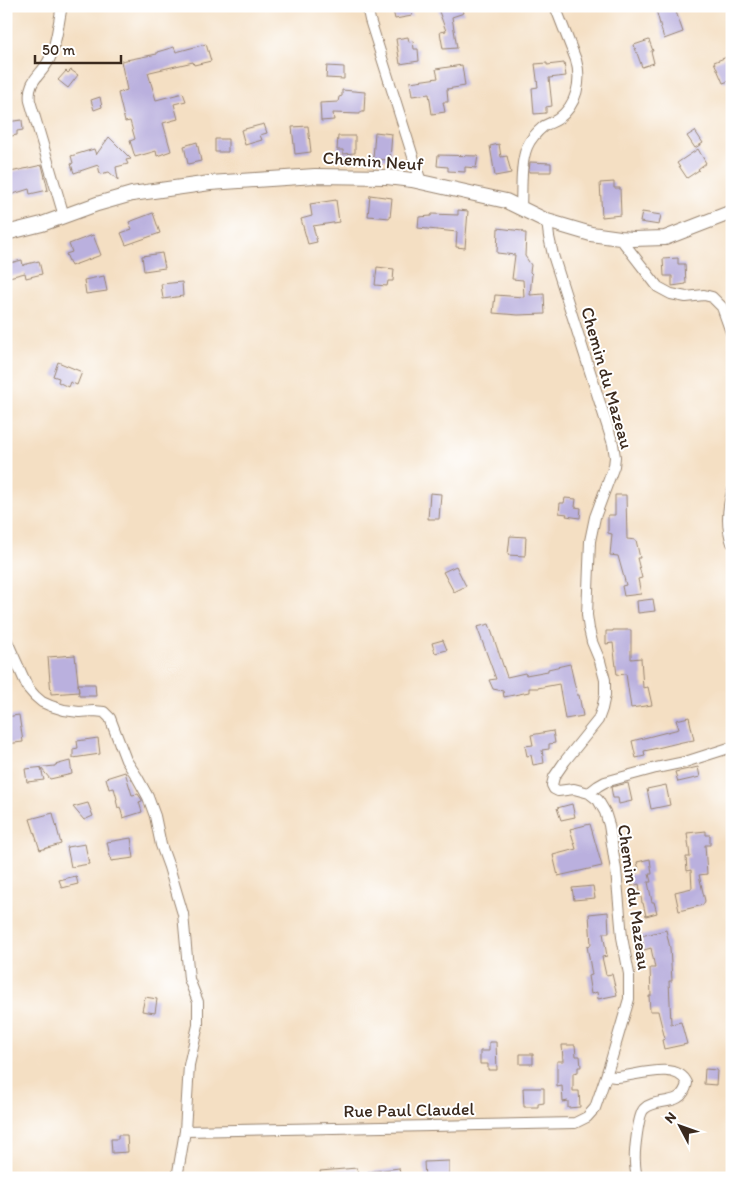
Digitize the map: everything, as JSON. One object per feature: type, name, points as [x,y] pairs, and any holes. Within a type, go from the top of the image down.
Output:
[{"type":"main road","name":"Chemin Neuf","points":[[6,233],[35,227],[114,198],[210,183],[316,176],[387,177],[421,182],[506,201],[547,221],[591,234],[620,238],[666,238],[732,212]]},
{"type":"street","points":[[62,6],[56,39],[49,60],[33,81],[29,95],[64,216]]},
{"type":"street","points":[[367,6],[421,182]]},
{"type":"street","points":[[521,208],[524,159],[527,146],[543,127],[559,118],[569,108],[576,94],[579,69],[555,6]]},
{"type":"street","name":"Chemin du Mazeau","points":[[547,221],[553,255],[613,444],[614,457],[613,471],[595,517],[590,541],[589,629],[605,680],[605,695],[598,720],[554,777],[552,785],[558,791],[574,789],[589,793],[598,800],[605,812],[609,825],[616,870],[622,937],[629,974],[629,999],[606,1076]]},
{"type":"street","points":[[620,238],[658,287],[670,294],[686,297],[704,294],[712,297],[722,307],[732,335]]},
{"type":"street","points":[[732,492],[727,507],[728,533],[732,544]]},
{"type":"street","points":[[6,639],[28,688],[42,702],[64,710],[104,712],[110,718],[126,760],[148,797],[155,816],[160,845],[169,867],[183,914],[189,979],[198,1002],[198,1024],[189,1065],[185,1131],[177,1178]]},
{"type":"street","points":[[589,793],[605,782],[685,762],[732,746]]},
{"type":"street","points":[[606,1076],[618,1077],[638,1072],[662,1071],[682,1076],[687,1083],[684,1092],[677,1099],[653,1105],[641,1112],[634,1162],[637,1178]]},
{"type":"street","name":"Rue Paul Claudel","points":[[185,1131],[575,1122],[587,1117],[594,1108],[606,1076]]},
{"type":"building","points":[[392,6],[410,6],[412,16],[395,19]]},
{"type":"building","points":[[437,6],[461,6],[464,13],[452,17],[457,48],[443,49],[440,32],[446,31]]},
{"type":"building","points":[[655,6],[674,6],[683,32],[664,39]]},
{"type":"building","points":[[408,37],[409,42],[413,41],[414,49],[418,49],[419,61],[400,64],[396,39]]},
{"type":"building","points":[[649,40],[653,51],[651,51],[654,63],[642,67],[634,45]]},
{"type":"building","points":[[206,44],[211,61],[194,65],[193,62],[148,73],[156,100],[183,93],[186,101],[174,104],[178,119],[163,123],[171,151],[157,156],[156,151],[135,157],[130,141],[135,139],[130,121],[125,122],[118,93],[127,90],[121,61],[157,54],[157,52],[174,47],[176,52]]},
{"type":"building","points":[[732,55],[732,80],[723,83],[714,62]]},
{"type":"building","points":[[547,63],[547,65],[564,63],[566,76],[549,78],[552,106],[546,107],[546,113],[534,114],[532,88],[538,87],[535,64]]},
{"type":"building","points":[[462,65],[465,86],[447,89],[448,102],[443,102],[445,112],[432,114],[429,94],[412,96],[410,82],[438,78],[436,69]]},
{"type":"building","points":[[327,66],[344,67],[344,79],[326,78]]},
{"type":"building","points":[[71,70],[78,75],[68,88],[58,80],[66,71],[68,73]]},
{"type":"building","points":[[342,90],[365,92],[364,112],[360,112],[360,114],[333,113],[334,120],[321,121],[320,103],[338,102],[339,97],[342,96]]},
{"type":"building","points":[[100,97],[102,107],[94,110],[91,100]]},
{"type":"building","points":[[22,120],[23,130],[17,131],[17,135],[6,137],[6,122]]},
{"type":"building","points":[[264,124],[267,133],[260,135],[262,140],[245,145],[241,130]]},
{"type":"building","points":[[308,126],[311,152],[295,154],[292,127]]},
{"type":"building","points":[[695,131],[703,143],[695,148],[687,136]]},
{"type":"building","points":[[375,132],[392,134],[390,160],[373,159]]},
{"type":"building","points":[[338,136],[355,136],[355,153],[343,154],[343,150],[337,150]]},
{"type":"building","points":[[109,137],[131,159],[126,160],[128,164],[116,167],[118,180],[109,172],[100,174],[98,165],[74,173],[71,156],[94,149],[96,155]]},
{"type":"building","points":[[215,139],[228,139],[228,152],[215,152]]},
{"type":"building","points":[[197,142],[201,161],[188,164],[184,146]]},
{"type":"building","points":[[499,144],[501,157],[507,156],[511,173],[495,176],[490,146]]},
{"type":"building","points":[[698,149],[706,163],[687,178],[677,163]]},
{"type":"building","points":[[438,155],[478,156],[476,168],[465,167],[465,172],[448,171],[448,167],[437,166]]},
{"type":"building","points":[[530,162],[551,163],[551,172],[529,172]]},
{"type":"building","points":[[42,165],[48,190],[30,194],[29,189],[10,195],[6,193],[6,173]]},
{"type":"building","points":[[614,182],[614,188],[620,188],[621,215],[602,217],[600,183]]},
{"type":"building","points":[[370,195],[392,198],[390,218],[368,216]]},
{"type":"building","points":[[336,200],[339,222],[313,226],[317,242],[308,244],[301,219],[312,216],[310,204]]},
{"type":"building","points":[[458,210],[468,211],[465,248],[456,247],[457,232],[418,228],[419,217],[431,216],[432,214],[458,215]]},
{"type":"building","points":[[642,212],[661,215],[659,225],[640,222]]},
{"type":"building","points":[[153,213],[160,233],[126,245],[121,233],[132,229],[129,222]]},
{"type":"building","points":[[498,228],[526,233],[525,256],[531,265],[530,272],[532,274],[530,295],[544,294],[545,314],[518,315],[493,313],[495,295],[524,297],[523,280],[512,279],[515,255],[497,253]]},
{"type":"building","points":[[93,235],[101,255],[71,266],[66,254],[72,252],[69,244]]},
{"type":"building","points":[[162,253],[165,268],[144,271],[142,256]]},
{"type":"building","points":[[678,258],[678,264],[685,264],[686,284],[672,286],[672,276],[664,276],[663,259]]},
{"type":"building","points":[[22,260],[23,266],[39,261],[42,274],[26,278],[25,273],[9,277],[6,264]]},
{"type":"building","points":[[377,267],[394,269],[393,281],[388,281],[387,286],[375,285]]},
{"type":"building","points":[[104,276],[107,291],[86,294],[84,280]]},
{"type":"building","points":[[182,282],[183,296],[163,299],[161,284]]},
{"type":"building","points":[[58,362],[82,372],[77,385],[70,382],[68,387],[58,382],[59,378],[53,376]]},
{"type":"building","points":[[430,493],[441,494],[439,519],[428,519]]},
{"type":"building","points":[[615,495],[626,495],[627,539],[636,540],[640,558],[637,558],[642,578],[638,579],[641,594],[624,596],[622,586],[626,585],[618,556],[610,555],[612,534],[608,533],[608,515],[615,515]]},
{"type":"building","points":[[565,498],[576,499],[575,507],[581,508],[580,518],[559,513],[560,503],[564,503]]},
{"type":"building","points":[[510,536],[526,537],[525,556],[508,555]]},
{"type":"building","points":[[456,566],[466,586],[454,592],[443,572]]},
{"type":"building","points":[[653,599],[655,611],[638,613],[637,601]]},
{"type":"building","points":[[489,624],[507,677],[548,671],[548,669],[570,664],[583,716],[565,719],[559,684],[529,688],[529,692],[504,697],[503,691],[493,689],[489,680],[496,679],[477,627]]},
{"type":"building","points":[[631,630],[631,659],[641,658],[643,688],[648,687],[652,705],[631,708],[626,674],[617,675],[613,643],[606,644],[606,631]]},
{"type":"building","points":[[443,640],[447,650],[435,653],[432,643]]},
{"type":"building","points":[[75,655],[79,692],[51,694],[48,657]]},
{"type":"building","points":[[78,684],[95,684],[96,696],[79,696]]},
{"type":"building","points":[[19,715],[23,742],[6,744],[6,717]]},
{"type":"building","points":[[689,717],[694,740],[644,751],[645,756],[636,758],[632,741],[679,729],[676,720]]},
{"type":"building","points":[[553,731],[555,743],[549,744],[549,749],[542,750],[544,763],[533,765],[531,755],[527,756],[525,746],[533,745],[531,735]]},
{"type":"building","points":[[98,738],[100,754],[73,758],[73,749],[78,748],[77,741]]},
{"type":"building","points":[[70,761],[72,774],[50,779],[41,768],[44,780],[27,782],[25,769],[55,766]]},
{"type":"building","points":[[698,767],[700,777],[678,782],[675,772]]},
{"type":"building","points":[[125,772],[132,795],[138,794],[142,800],[139,802],[142,812],[123,818],[120,807],[118,808],[114,788],[109,789],[106,778]]},
{"type":"building","points":[[628,783],[632,801],[619,804],[618,798],[613,798],[611,787]]},
{"type":"building","points":[[666,785],[670,805],[651,809],[647,789]]},
{"type":"building","points":[[88,803],[93,816],[84,820],[73,807]]},
{"type":"building","points":[[572,804],[575,817],[561,820],[557,808]]},
{"type":"building","points":[[53,813],[61,844],[40,850],[30,819]]},
{"type":"building","points":[[590,824],[602,866],[558,876],[553,855],[576,849],[570,829]]},
{"type":"building","points":[[706,831],[706,835],[710,835],[710,845],[705,845],[707,874],[699,875],[705,901],[703,905],[679,911],[675,892],[692,888],[691,870],[687,871],[686,857],[690,857],[687,833]]},
{"type":"building","points":[[131,838],[134,858],[111,861],[107,842]]},
{"type":"building","points":[[85,844],[89,864],[71,867],[67,847]]},
{"type":"building","points":[[650,859],[652,874],[649,874],[651,882],[648,882],[652,902],[654,902],[657,913],[646,916],[639,884],[631,886],[628,875],[635,874],[635,871],[639,870],[637,862]]},
{"type":"building","points":[[76,876],[78,884],[62,888],[59,880]]},
{"type":"building","points":[[593,886],[595,898],[574,900],[572,888]]},
{"type":"building","points":[[608,912],[609,933],[603,933],[607,956],[602,957],[606,975],[612,974],[617,995],[598,999],[597,992],[591,994],[588,976],[592,975],[587,946],[591,945],[589,914]]},
{"type":"building","points":[[666,930],[670,948],[672,981],[669,981],[671,1024],[681,1022],[687,1044],[664,1049],[662,1040],[665,1039],[658,1011],[650,1011],[650,968],[655,968],[651,948],[644,950],[641,936]]},
{"type":"building","points":[[145,997],[157,999],[155,1013],[142,1011]]},
{"type":"building","points":[[489,1042],[496,1042],[497,1070],[488,1070],[488,1064],[480,1064],[480,1051],[489,1051]]},
{"type":"building","points":[[562,1045],[575,1045],[576,1056],[580,1056],[581,1067],[578,1067],[578,1072],[573,1073],[573,1091],[579,1091],[580,1107],[568,1108],[568,1101],[563,1102],[562,1086],[557,1087],[557,1061],[563,1061]]},
{"type":"building","points":[[520,1054],[533,1054],[533,1064],[520,1064]]},
{"type":"building","points":[[705,1069],[717,1070],[716,1085],[704,1084]]},
{"type":"building","points":[[523,1088],[544,1088],[544,1103],[538,1104],[538,1107],[524,1107]]},
{"type":"building","points":[[118,1135],[127,1135],[128,1152],[112,1153],[111,1139],[118,1139]]},
{"type":"building","points":[[449,1161],[449,1178],[425,1178],[424,1162]]},
{"type":"building","points":[[357,1168],[358,1178],[321,1178],[320,1171]]},
{"type":"building","points":[[399,1168],[401,1178],[369,1178],[368,1172]]}]
